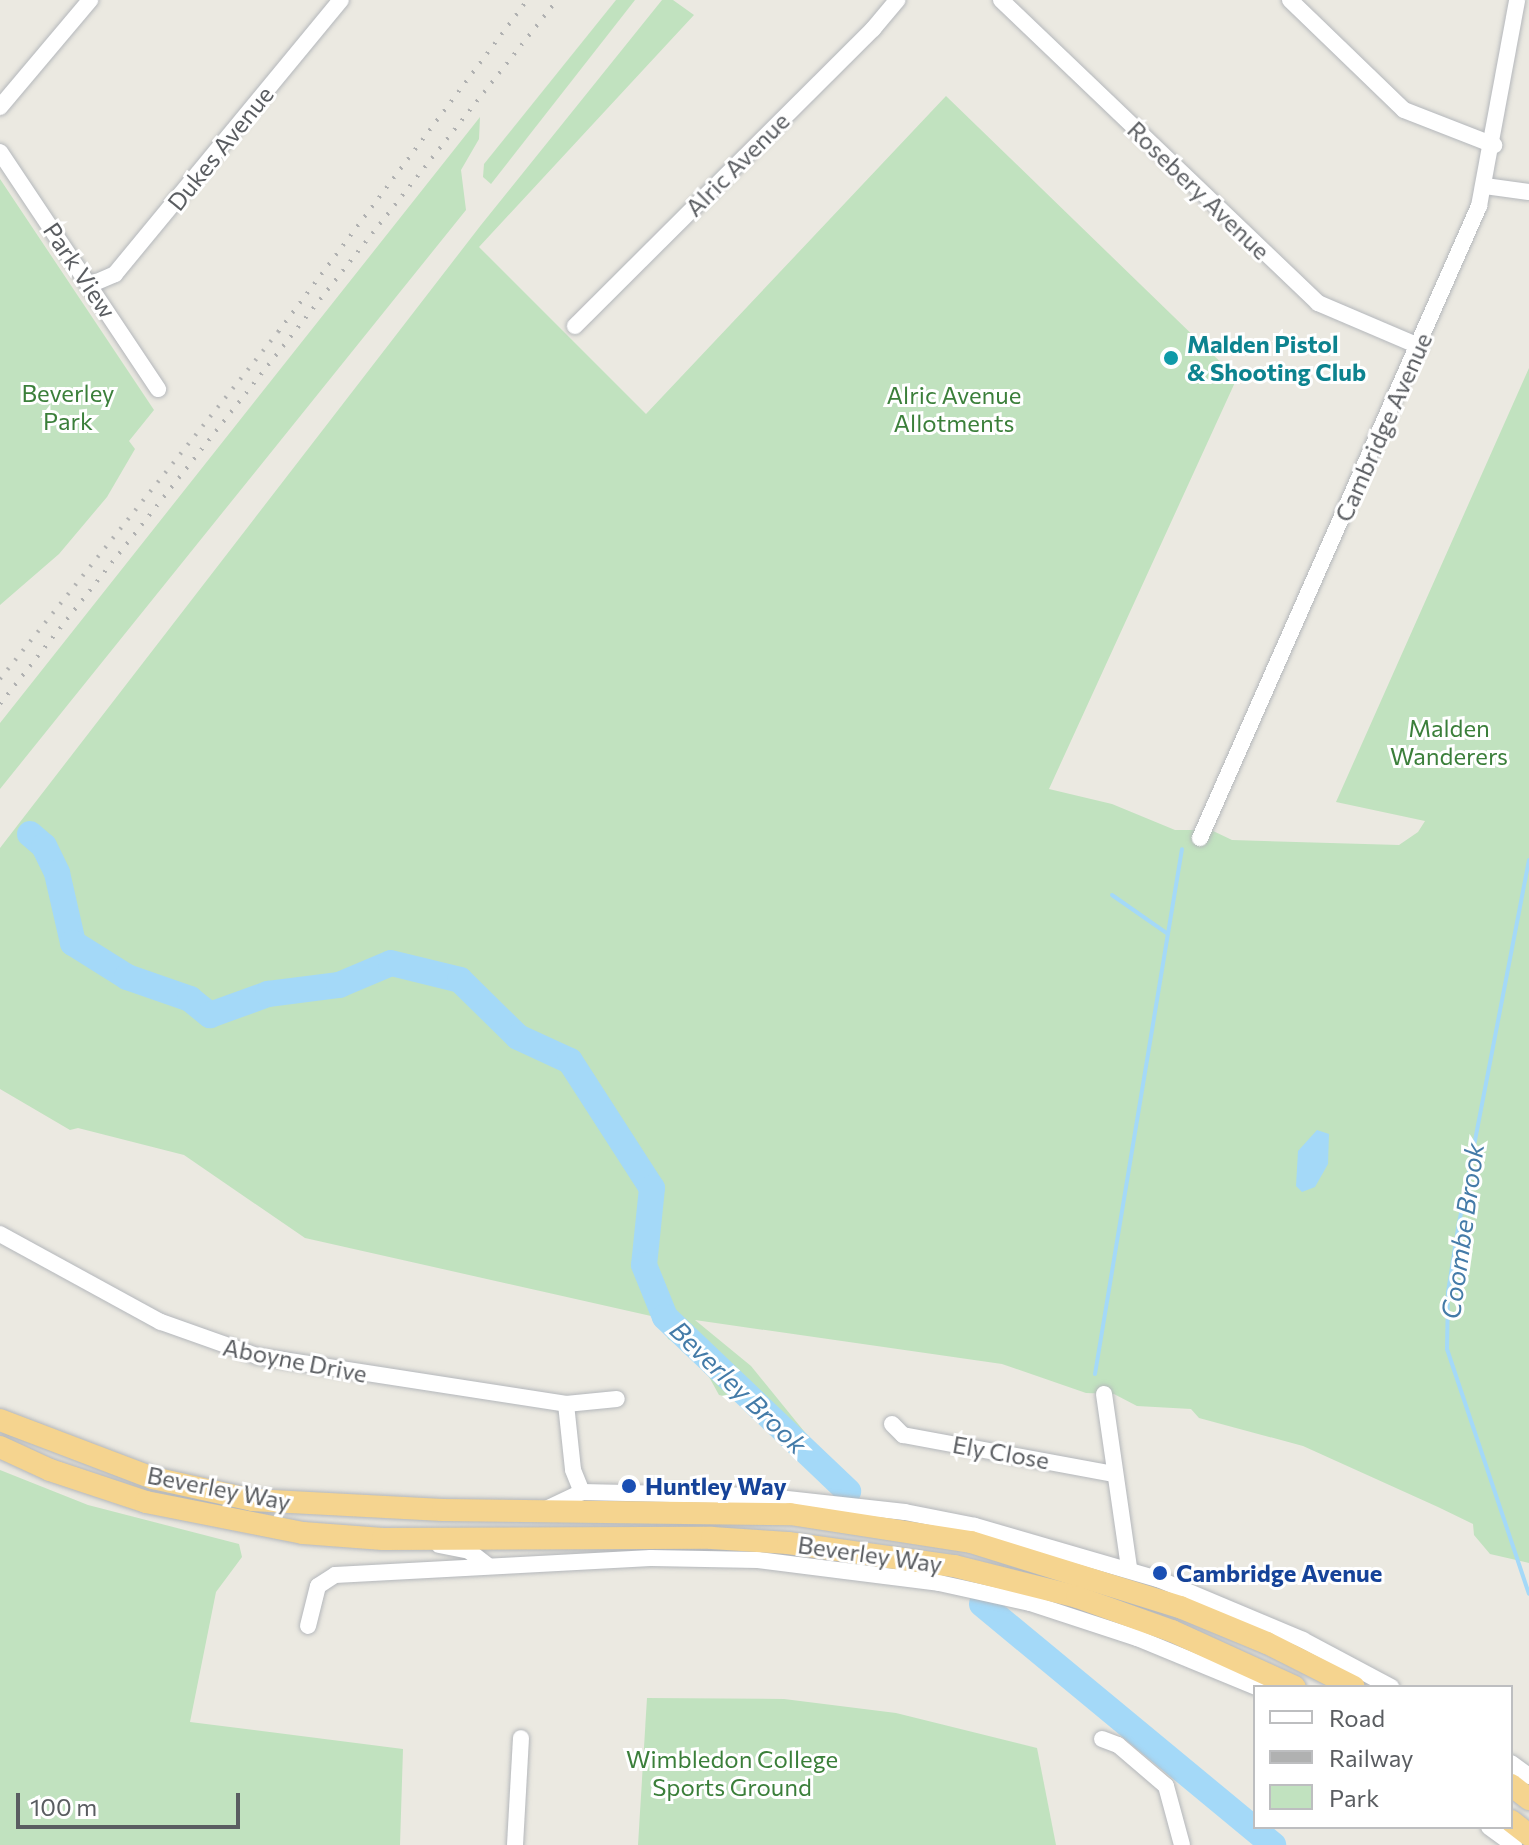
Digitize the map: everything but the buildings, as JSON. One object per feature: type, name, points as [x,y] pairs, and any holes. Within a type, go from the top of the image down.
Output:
[{"type":"highway","name":"Beverley Way","points":[[0,1420],[153,1478],[252,1500],[543,1511],[790,1514],[971,1542],[1180,1607],[1267,1643],[1350,1685]]},
{"type":"highway","name":"Beverley Way","points":[[0,1447],[102,1488],[246,1524],[423,1539],[712,1538],[788,1543],[954,1566],[1077,1597],[1172,1631],[1291,1685]]},
{"type":"highway","points":[[1513,1787],[1529,1799]]},
{"type":"highway","points":[[1513,1823],[1529,1835]]},
{"type":"street","points":[[0,107],[90,0]]},
{"type":"street","name":"Dukes Avenue","points":[[92,284],[115,274],[341,0]]},
{"type":"street","name":"Alric Avenue","points":[[575,326],[873,29],[897,0]]},
{"type":"street","name":"Rosebery Avenue","points":[[1001,0],[1318,303],[1419,346]]},
{"type":"street","points":[[1290,0],[1404,110],[1494,145]]},
{"type":"street","name":"Cambridge Avenue","points":[[1200,838],[1419,346],[1485,186],[1517,0]]},
{"type":"street","name":"Park View","points":[[0,152],[92,284],[158,389]]},
{"type":"street","points":[[1485,186],[1529,192]]},
{"type":"street","name":"Aboyne Drive","points":[[0,1234],[108,1296],[211,1343],[330,1369],[566,1404],[617,1399]]},
{"type":"street","points":[[1104,1394],[1129,1568]]},
{"type":"street","points":[[566,1404],[573,1470],[582,1492]]},
{"type":"street","name":"Ely Close","points":[[892,1424],[903,1435],[1114,1474]]},
{"type":"street","name":"Beverley Way","points":[[543,1511],[582,1492],[760,1496],[905,1512],[1036,1541],[1129,1568],[1303,1640],[1387,1685]]},
{"type":"street","name":"Beverley Way","points":[[423,1539],[469,1551],[487,1565]]},
{"type":"street","name":"Beverley Way","points":[[308,1626],[318,1586],[335,1575],[466,1571],[487,1565],[758,1560],[939,1583],[1030,1603],[1123,1633],[1253,1686]]},
{"type":"street","points":[[515,1845],[521,1738]]},
{"type":"street","points":[[1102,1739],[1118,1745],[1166,1786],[1182,1845]]},
{"type":"street","points":[[1492,1829],[1514,1845]]},
{"type":"green space","points":[[616,0],[635,0],[491,184],[483,177],[484,164]]},
{"type":"green space","points":[[662,0],[673,0],[694,15],[479,247],[646,414],[946,96],[1237,378],[1049,789],[1112,804],[1175,830],[1211,830],[1232,840],[1399,845],[1418,832],[1425,821],[1336,802],[1529,368],[1529,1563],[1490,1554],[1474,1535],[1473,1524],[1438,1507],[1303,1446],[1199,1418],[1191,1409],[1137,1406],[1114,1394],[1086,1393],[1002,1364],[695,1320],[751,1366],[851,1489],[839,1488],[745,1401],[719,1395],[690,1350],[668,1339],[662,1321],[305,1238],[184,1155],[78,1128],[70,1130],[0,1089],[0,848],[481,225]]},
{"type":"green space","points":[[480,117],[479,139],[461,170],[466,210],[0,789],[0,723]]},
{"type":"green space","name":"Beverley Park","points":[[0,179],[154,410],[129,441],[135,449],[107,497],[59,554],[0,605]]},
{"type":"green space","points":[[0,1470],[88,1505],[239,1544],[242,1557],[216,1592],[190,1722],[403,1749],[400,1845],[0,1845]]},
{"type":"green space","name":"Wimbledon College Sports Ground","points":[[647,1698],[784,1699],[896,1713],[1037,1748],[1056,1845],[638,1845]]},
{"type":"water","points":[[1317,1130],[1329,1134],[1328,1164],[1315,1187],[1302,1192],[1296,1186],[1298,1151]]},
{"type":"waterway","name":"Beverley Brook","points":[[30,834],[44,846],[57,873],[73,943],[127,977],[190,999],[210,1015],[268,994],[339,985],[391,963],[460,980],[518,1037],[570,1061],[652,1188],[644,1265],[665,1317],[848,1491]]},
{"type":"waterway","points":[[1095,1374],[1182,849]]},
{"type":"waterway","name":"Coombe Brook","points":[[1529,860],[1459,1222],[1448,1292],[1447,1349],[1529,1594]]},
{"type":"waterway","points":[[1112,895],[1168,934]]},
{"type":"waterway","name":"Beverley Brook","points":[[982,1604],[1253,1828]]},
{"type":"waterway","name":"Beverley Brook","points":[[1254,1829],[1273,1845]]},
{"type":"railway","points":[[0,679],[278,332],[527,0]]},
{"type":"railway","points":[[0,704],[557,0]]},
{"type":"place","name":"Malden Pistol & Shooting Club","points":[[1171,358]]},
{"type":"place","name":"Huntley Way","points":[[629,1486]]},
{"type":"place","name":"Cambridge Avenue","points":[[1160,1573]]},
{"type":"park label","name":"Alric Avenue Allotments","points":[[954,409]]},
{"type":"park label","name":"Malden Wanderers","points":[[1449,742]]}]
